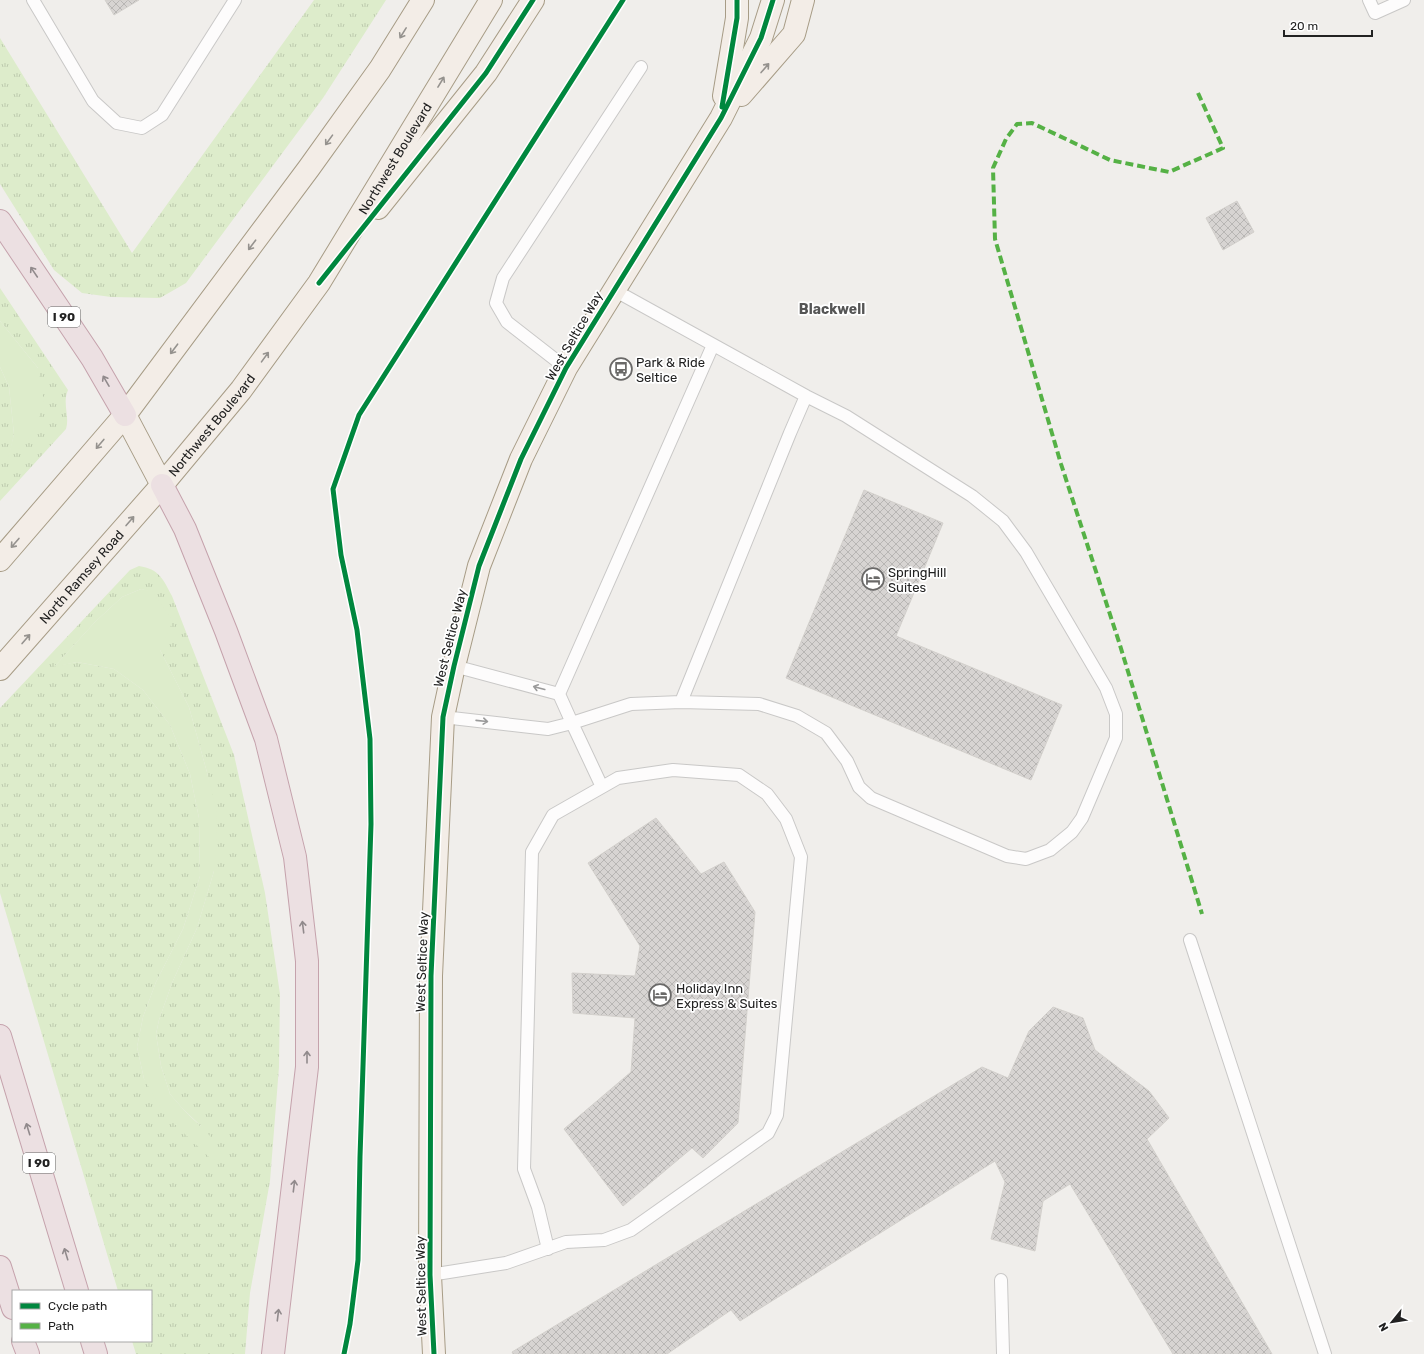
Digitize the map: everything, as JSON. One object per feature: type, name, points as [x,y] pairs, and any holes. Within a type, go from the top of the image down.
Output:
[{"type":"highway","name":"I 90","points":[[0,220],[92,358],[126,415]]},
{"type":"highway","points":[[162,485],[185,529],[226,631],[266,739],[295,858],[307,961],[307,1067],[273,1354]]},
{"type":"highway","name":"I 90","points":[[0,1036],[77,1290]]},
{"type":"highway","points":[[0,1267],[12,1305]]},
{"type":"highway","points":[[24,1342],[28,1354]]},
{"type":"highway","points":[[92,1342],[96,1354]]},
{"type":"main road","points":[[0,560],[126,415],[309,168],[380,69],[423,0]]},
{"type":"main road","name":"Northwest Boulevard","points":[[162,485],[241,390],[319,283],[492,0]]},
{"type":"main road","points":[[319,283],[486,73],[533,0]]},
{"type":"main road","points":[[721,118],[737,18],[737,0]]},
{"type":"main road","name":"West Seltice Way","points":[[434,1354],[430,1275],[431,976],[443,717],[479,566],[521,459],[566,368],[721,118],[761,38],[773,0]]},
{"type":"main road","points":[[721,118],[794,34],[803,0]]},
{"type":"main road","points":[[126,415],[162,485]]},
{"type":"main road","name":"North Ramsey Road","points":[[0,669],[162,485]]},
{"type":"lane","points":[[33,0],[93,101],[117,123],[142,128],[162,115],[235,0]]},
{"type":"lane","points":[[1369,0],[1375,12],[1404,0]]},
{"type":"lane","points":[[566,368],[507,322],[496,303],[503,278],[641,67]]},
{"type":"lane","points":[[443,717],[548,729],[631,704],[681,702],[759,704],[797,716],[826,733],[847,761],[859,786],[871,798],[1007,856],[1026,859],[1050,850],[1072,832],[1082,818],[1116,738],[1116,714],[1106,688],[1026,552],[1003,521],[972,496],[846,416],[806,396],[614,290]]},
{"type":"lane","points":[[602,787],[559,694],[713,345]]},
{"type":"lane","points":[[681,702],[806,396]]},
{"type":"lane","points":[[454,666],[559,694]]},
{"type":"lane","points":[[430,1275],[506,1263],[548,1249],[566,1242],[604,1240],[631,1230],[768,1133],[777,1115],[801,857],[786,818],[767,794],[738,775],[673,770],[618,778],[553,815],[532,852],[524,1168],[538,1208],[548,1249]]},
{"type":"lane","points":[[1190,940],[1325,1354]]},
{"type":"lane","points":[[1001,1280],[1003,1354]]},
{"type":"green space","points":[[314,0],[386,0],[323,98],[186,283],[160,298],[111,297],[82,293],[54,270],[0,184],[0,38],[132,253]]},
{"type":"green space","points":[[0,288],[68,390],[66,395],[66,429],[0,501],[0,367],[9,387],[14,434],[9,457],[38,368],[0,321]]},
{"type":"green space","points":[[0,321],[38,368],[44,401],[37,424],[26,443],[8,458],[14,434],[9,387],[0,367]]},
{"type":"green space","points":[[139,566],[146,567],[156,572],[160,576],[172,596],[234,755],[265,893],[280,994],[279,1067],[270,1181],[250,1293],[245,1354],[136,1354],[132,1342],[152,1342],[152,1290],[118,1290],[0,893],[0,708],[130,570]],"holes":[[[141,589],[152,592],[160,650],[189,707],[208,776],[214,871],[197,928],[172,983],[159,1020],[156,1034],[161,1066],[170,1094],[201,1126],[144,1079],[137,1047],[143,1017],[156,982],[183,929],[200,876],[199,818],[190,774],[170,725],[143,690],[114,669],[77,662],[55,666],[95,622],[122,597]]]},
{"type":"green space","points":[[141,589],[152,591],[173,621],[160,650],[189,707],[216,808],[217,843],[214,871],[197,928],[172,983],[159,1020],[156,1034],[161,1066],[170,1094],[214,1140],[222,1154],[222,1162],[209,1157],[165,1115],[144,1079],[137,1047],[143,1017],[156,982],[183,929],[200,876],[199,818],[190,774],[170,725],[143,690],[114,669],[77,662],[54,667],[95,622],[122,597]]},
{"type":"building","points":[[105,0],[139,0],[114,15]]},
{"type":"building","points":[[1237,201],[1254,232],[1223,250],[1206,218]]},
{"type":"building","name":"SpringHill Suites","points":[[864,490],[943,523],[896,636],[1062,705],[1031,780],[786,678]]},
{"type":"building","name":"Holiday Inn Express & Suites","points":[[656,818],[701,874],[724,862],[755,912],[738,1123],[703,1158],[692,1148],[623,1206],[564,1129],[631,1072],[635,1018],[573,1013],[572,973],[635,976],[640,946],[588,863]]},
{"type":"building","points":[[1053,1007],[1083,1018],[1095,1050],[1149,1091],[1169,1118],[1147,1139],[1272,1354],[1173,1354],[1070,1184],[1043,1201],[1035,1251],[991,1239],[1005,1182],[995,1161],[740,1321],[731,1310],[667,1354],[513,1354],[512,1352],[982,1067],[1008,1078],[1029,1031]]},
{"type":"marked path","points":[[1198,93],[1223,148],[1169,172],[1110,160],[1032,123],[1017,124],[1006,139],[993,168],[995,239],[1061,464],[1119,642],[1202,914]]},
{"type":"cycle path","points":[[319,283],[486,73],[533,0]]},
{"type":"cycle path","points":[[344,1354],[350,1324],[358,1260],[371,824],[370,739],[357,630],[341,555],[333,489],[359,415],[623,0]]},
{"type":"cycle path","points":[[722,107],[737,18],[737,0]]},
{"type":"cycle path","points":[[434,1354],[430,1275],[431,976],[443,717],[479,566],[521,459],[566,368],[721,118],[761,38],[773,0]]},
{"type":"place","name":"Park & Ride Seltice","points":[[621,369]]},
{"type":"place","name":"SpringHill Suites","points":[[873,579]]},
{"type":"place","name":"Holiday Inn Express & Suites","points":[[660,995]]},
{"type":"district","name":"Blackwell","points":[[832,309]]}]
